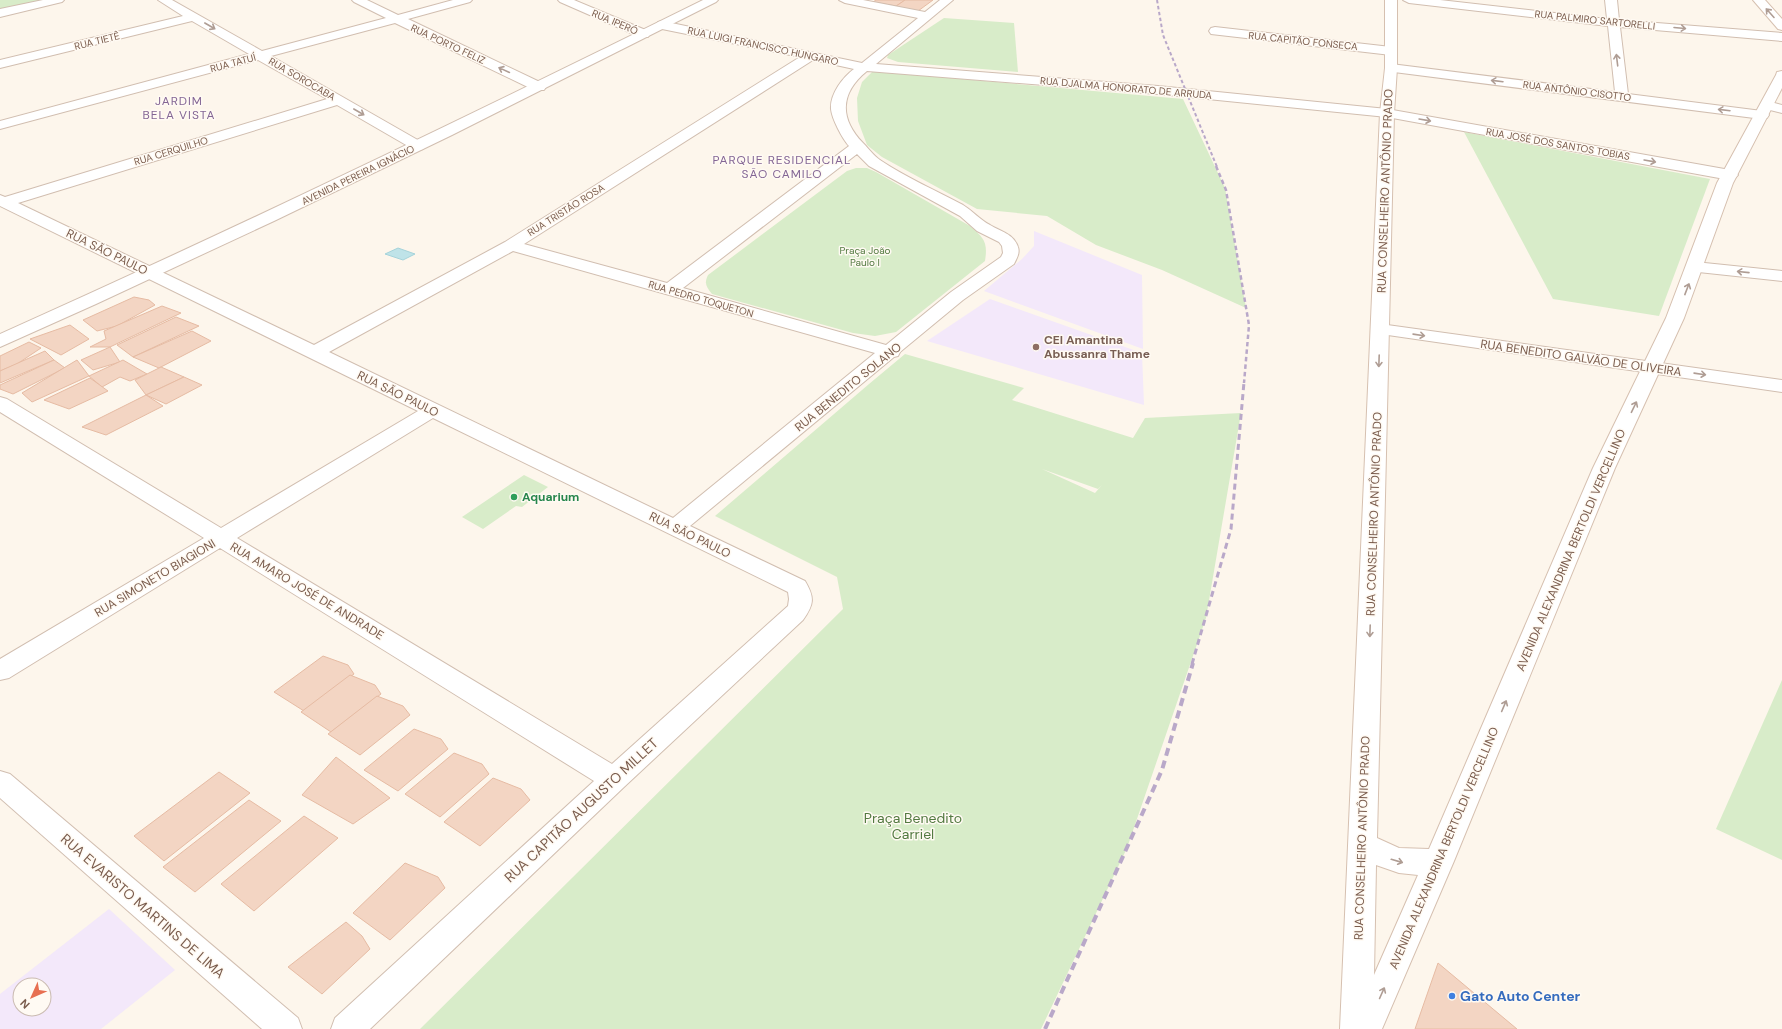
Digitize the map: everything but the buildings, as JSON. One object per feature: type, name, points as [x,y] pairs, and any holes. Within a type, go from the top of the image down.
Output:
[{"type":"street","points":[[0,13],[58,0]]},
{"type":"street","name":"RUA SOROCABA","points":[[164,0],[418,146]]},
{"type":"street","name":"RUA PORTO FELIZ","points":[[358,0],[539,87]]},
{"type":"street","name":"RUA TATUÍ","points":[[0,125],[466,0]]},
{"type":"street","name":"RUA IPERÓ","points":[[564,0],[644,34]]},
{"type":"street","name":"AVENIDA PEREIRA IGNÁCIO","points":[[0,341],[152,273],[418,146],[712,0]]},
{"type":"street","points":[[844,0],[927,16]]},
{"type":"street","points":[[669,290],[858,146],[847,136],[838,109],[843,89],[852,77],[947,0]]},
{"type":"street","name":"RUA CONSELHEIRO ANTÔNIO PRADO","points":[[1356,1029],[1387,113],[1391,60],[1391,0]]},
{"type":"street","name":"RUA PALMIRO SARTORELLI","points":[[1409,0],[1613,23],[1782,37]]},
{"type":"street","points":[[1610,0],[1622,97]]},
{"type":"street","points":[[1759,0],[1782,26]]},
{"type":"street","name":"RUA TIETÊ","points":[[0,64],[193,17]]},
{"type":"street","name":"RUA LUIGI FRANCISCO HUNGARO","points":[[662,25],[864,67]]},
{"type":"street","name":"RUA CAPITÃO FONSECA","points":[[1216,31],[1391,60]]},
{"type":"street","name":"RUA TRISTÃO ROSA","points":[[314,353],[511,245],[811,56]]},
{"type":"street","name":"RUA ANTÔNIO CISOTTO","points":[[1391,60],[1622,97],[1771,110]]},
{"type":"street","name":"RUA DJALMA HONORATO DE ARRUDA","points":[[864,67],[1158,90],[1387,113]]},
{"type":"street","name":"AVENIDA ALEXANDRINA BERTOLDI VERCELLINO","points":[[1366,1029],[1439,861],[1604,468],[1653,368],[1675,318],[1725,182],[1771,110],[1782,74]]},
{"type":"street","name":"RUA CERQUILHO","points":[[2,201],[339,100]]},
{"type":"street","name":"RUA JOSÉ DOS SANTOS TOBIAS","points":[[1387,113],[1730,175]]},
{"type":"street","name":"RUA BENEDITO SOLANO","points":[[674,528],[891,352],[957,296],[1008,260],[1011,249],[1007,242],[1001,237],[984,228],[966,213],[874,163],[858,146]]},
{"type":"street","name":"RUA SÃO PAULO","points":[[2,201],[797,587]]},
{"type":"street","name":"RUA PEDRO TOQUETON","points":[[511,245],[891,352]]},
{"type":"street","points":[[1695,267],[1782,276]]},
{"type":"street","name":"RUA BENEDITO GALVÃO DE OLIVEIRA","points":[[1380,330],[1782,386]]},
{"type":"street","name":"RUA AMARO JOSÉ DE ANDRADE","points":[[0,403],[614,779]]},
{"type":"street","name":"RUA SIMONETO BIAGIONI","points":[[0,671],[433,410]]},
{"type":"street","name":"RUA CAPITÃO AUGUSTO MILLET","points":[[347,1029],[614,779],[787,622],[798,610],[802,602],[801,593],[797,587]]},
{"type":"street","name":"RUA EVARISTO MARTINS DE LIMA","points":[[0,782],[286,1029]]},
{"type":"street","points":[[1362,844],[1388,858],[1399,862],[1410,863],[1439,861]]},
{"type":"shaded area","points":[[1034,231],[1142,275],[1143,349],[984,291],[1022,259],[1034,246]]},
{"type":"shaded area","name":"CEI Amantina Abussanra Thame","points":[[990,299],[1142,353],[1144,405],[927,341]]},
{"type":"shaded area","points":[[109,909],[175,970],[101,1029],[0,1029],[0,994],[12,985],[12,1017],[52,1017],[52,977],[22,977]]},
{"type":"green space","points":[[0,0],[49,0],[0,11]]},
{"type":"green space","points":[[944,18],[1014,23],[1018,72],[898,62],[887,58],[888,55]]},
{"type":"green space","points":[[873,71],[1183,99],[1225,188],[1246,308],[1162,270],[1096,245],[1047,216],[977,209],[882,157],[867,145],[858,121],[857,98],[862,82]]},
{"type":"green space","points":[[1464,132],[1710,179],[1659,316],[1553,299]]},
{"type":"green space","name":"Praça João Paulo I","points":[[856,168],[867,168],[876,172],[970,226],[982,237],[984,241],[986,249],[985,261],[896,332],[875,336],[853,333],[712,294],[706,285],[708,275],[847,171]]},
{"type":"green space","name":"Praça Benedito Carriel","points":[[905,354],[1024,388],[1012,400],[1133,438],[1145,418],[1241,413],[1206,618],[1127,848],[1041,1029],[420,1029],[843,609],[837,577],[715,516]],"holes":[[[1042,469],[1098,489],[1102,485],[1095,493]]]},
{"type":"green space","name":"Aquarium","points":[[524,475],[548,487],[522,507],[516,506],[483,529],[462,517]]},
{"type":"green space","points":[[1782,680],[1782,860],[1716,829]]},
{"type":"water","points":[[398,248],[415,254],[403,260],[385,254]]},
{"type":"railway","points":[[1157,0],[1163,35],[1217,167]]},
{"type":"railway","points":[[1216,166],[1226,190],[1249,325],[1244,383]]},
{"type":"railway","points":[[1192,664],[1231,529],[1244,382]]},
{"type":"railway","points":[[1045,1029],[1162,770],[1193,663]]},
{"type":"place","name":"CEI Amantina Abussanra Thame","points":[[1036,347]]},
{"type":"place","name":"Aquarium","points":[[514,497]]},
{"type":"place","name":"Gato Auto Center","points":[[1452,996]]},
{"type":"district","name":"JARDIM BELA VISTA","points":[[179,108]]},
{"type":"district","name":"PARQUE RESIDENCIAL SÃO CAMILO","points":[[782,167]]}]
